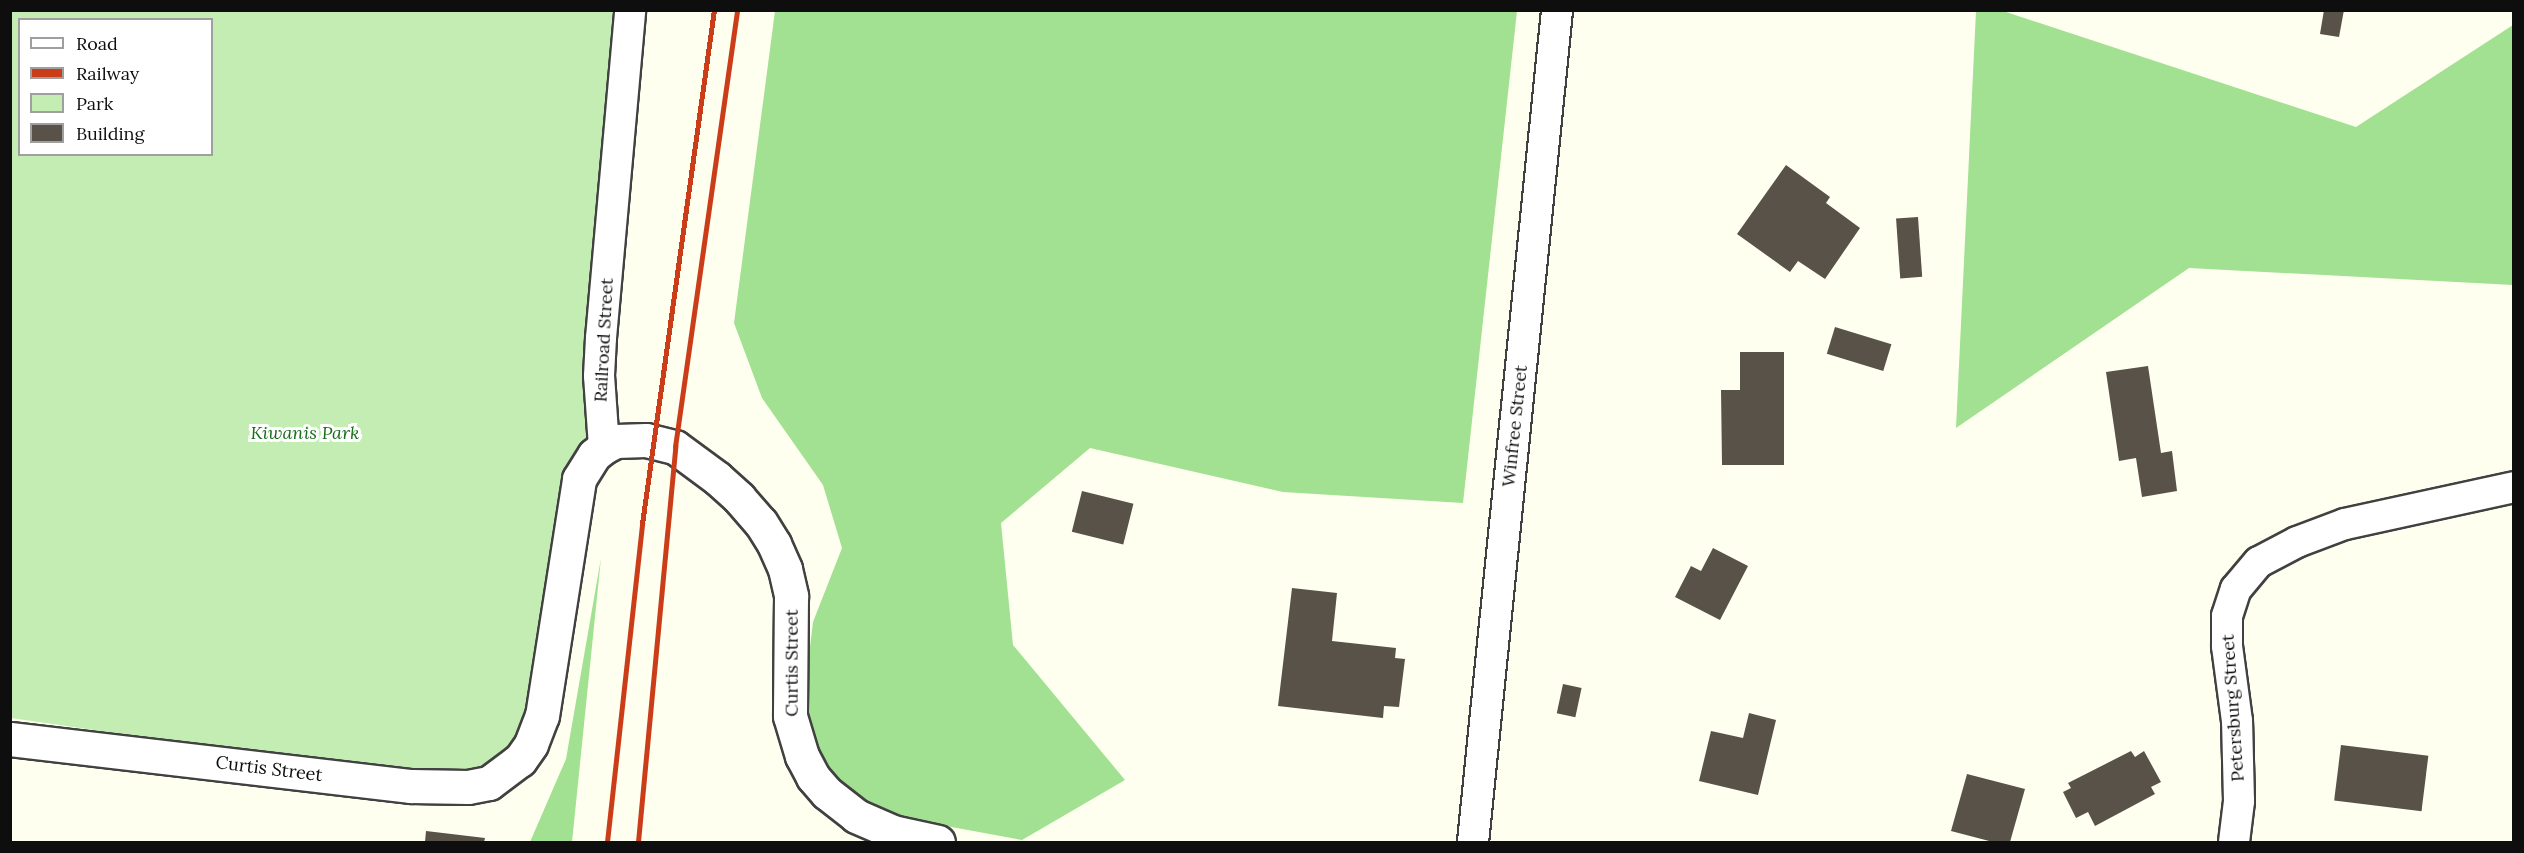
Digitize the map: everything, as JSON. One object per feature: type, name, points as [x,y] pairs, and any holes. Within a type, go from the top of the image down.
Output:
[{"type":"street","name":"Railroad Street","points":[[604,447],[599,376],[601,338],[630,10]]},
{"type":"street","name":"Winfree Street","points":[[1473,843],[1557,10]]},
{"type":"street","name":"Curtis Street","points":[[10,739],[411,786],[480,786],[505,774],[520,760],[531,744],[544,710],[577,486],[585,467],[604,447],[629,439],[646,440],[675,447],[717,478],[754,514],[774,544],[785,569],[791,596],[790,716],[802,756],[813,777],[842,807],[865,821],[892,832],[938,843]]},
{"type":"street","name":"Petersburg Street","points":[[2234,843],[2238,801],[2237,721],[2227,646],[2227,616],[2236,589],[2259,562],[2297,542],[2345,524],[2514,487]]},
{"type":"green space","name":"Kiwanis Park","points":[[11,11],[626,11],[604,447],[531,744],[480,786],[11,718]]},
{"type":"green space","points":[[775,11],[1517,11],[1463,503],[1283,492],[1090,448],[1001,523],[1013,645],[1125,780],[1022,840],[903,818],[862,802],[836,779],[819,752],[807,722],[806,680],[813,622],[842,548],[823,485],[762,398],[734,323]]},
{"type":"green space","points":[[1976,11],[2003,11],[2356,127],[2513,25],[2513,285],[2189,268],[1956,428]]},
{"type":"green space","points":[[601,558],[572,842],[530,842],[566,759]]},
{"type":"building","points":[[2324,10],[2344,10],[2339,37],[2320,34]]},
{"type":"building","points":[[1786,165],[1830,197],[1826,203],[1860,228],[1825,279],[1798,261],[1790,272],[1737,234]]},
{"type":"building","points":[[1918,217],[1922,277],[1900,278],[1896,219]]},
{"type":"building","points":[[1835,327],[1891,344],[1883,371],[1827,354]]},
{"type":"building","points":[[1740,352],[1784,352],[1784,465],[1722,465],[1721,390],[1740,390]]},
{"type":"building","points":[[2148,366],[2161,453],[2172,451],[2177,491],[2142,497],[2136,458],[2119,461],[2106,372]]},
{"type":"building","points":[[1082,491],[1133,504],[1123,545],[1072,532]]},
{"type":"building","points":[[1713,548],[1748,566],[1720,620],[1675,597],[1691,566],[1701,571]]},
{"type":"building","points":[[1292,588],[1337,593],[1332,641],[1396,648],[1395,658],[1405,659],[1399,707],[1384,706],[1383,718],[1278,706]]},
{"type":"building","points":[[1563,684],[1582,688],[1575,717],[1557,713]]},
{"type":"building","points":[[1749,713],[1776,720],[1758,795],[1699,781],[1711,731],[1743,738]]},
{"type":"building","points":[[2341,745],[2428,756],[2422,811],[2334,801]]},
{"type":"building","points":[[2131,751],[2135,757],[2144,751],[2161,782],[2151,787],[2155,794],[2095,826],[2088,812],[2076,818],[2063,792],[2071,788],[2068,783]]},
{"type":"building","points":[[1967,774],[2025,789],[2010,842],[1993,842],[1951,831]]},
{"type":"building","points":[[426,831],[485,838],[484,842],[425,842]]},
{"type":"railway","points":[[607,842],[642,524],[714,10]]},
{"type":"railway","points":[[638,842],[675,447],[737,10]]}]
